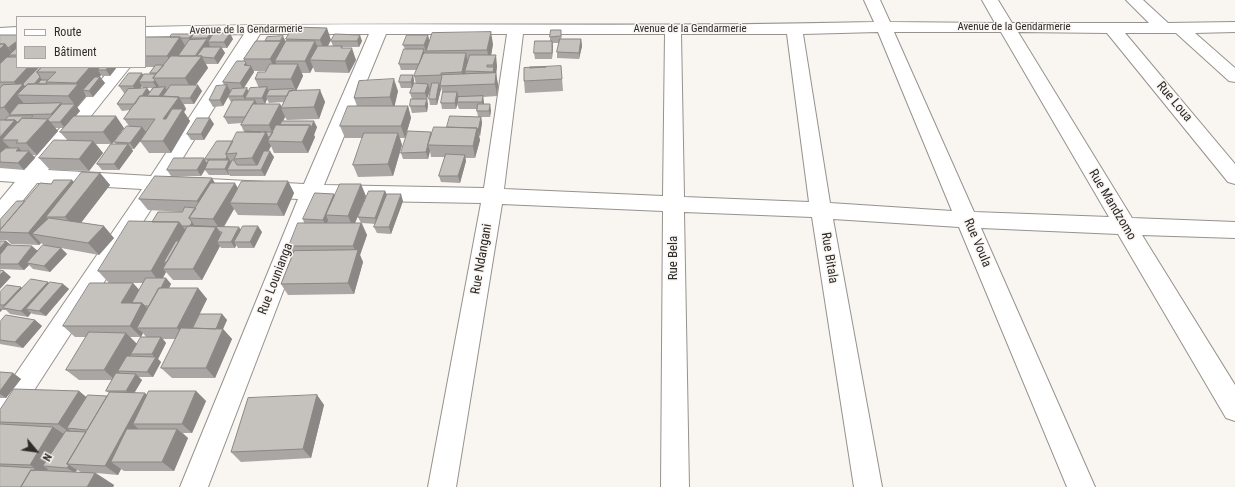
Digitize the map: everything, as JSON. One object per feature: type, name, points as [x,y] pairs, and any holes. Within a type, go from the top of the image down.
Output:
[{"type":"street","name":"Rue Voula","points":[[872,0],[968,220],[1081,487]]},
{"type":"street","name":"Rue Mandzomo","points":[[990,0],[1235,409]]},
{"type":"street","points":[[1134,0],[1235,77]]},
{"type":"street","name":"Avenue de la Gendarmerie","points":[[147,34],[255,29],[380,28],[794,29],[884,27],[1235,27]]},
{"type":"street","name":"Rue Lounianga","points":[[194,487],[310,192],[380,28]]},
{"type":"street","name":"Rue Loua","points":[[1112,28],[1178,106],[1235,177]]},
{"type":"street","points":[[0,420],[157,183],[255,29]]},
{"type":"street","name":"Rue Ndangani","points":[[442,487],[494,196],[516,29]]},
{"type":"street","name":"Rue Bela","points":[[673,29],[675,487]]},
{"type":"street","name":"Rue Bitala","points":[[794,29],[821,210],[868,487]]},
{"type":"street","points":[[0,33],[16,32]]},
{"type":"street","points":[[0,214],[120,68]]},
{"type":"street","points":[[0,174],[310,192],[494,196],[821,210],[968,220],[1235,230]]},
{"type":"building","points":[[293,27],[327,28],[320,40],[286,39]]},
{"type":"building","points":[[551,30],[561,30],[561,36],[550,37]]},
{"type":"building","points":[[491,32],[487,50],[426,51],[432,33]]},
{"type":"building","points":[[214,33],[230,33],[224,42],[208,42]]},
{"type":"building","points":[[172,34],[192,34],[189,38],[181,38],[170,37]]},
{"type":"building","points":[[194,34],[210,34],[207,38],[191,38]]},
{"type":"building","points":[[335,34],[360,35],[357,41],[331,41]]},
{"type":"building","points":[[0,35],[16,35],[16,42],[8,48],[5,44],[0,44]]},
{"type":"building","points":[[407,35],[428,35],[424,45],[403,45]]},
{"type":"building","points":[[283,36],[280,41],[265,41],[267,37]]},
{"type":"building","points":[[146,37],[180,37],[167,56],[146,56]]},
{"type":"building","points":[[207,39],[195,56],[178,56],[189,40]]},
{"type":"building","points":[[560,39],[581,39],[579,53],[557,52]]},
{"type":"building","points":[[256,41],[281,41],[270,59],[244,59]]},
{"type":"building","points":[[286,41],[315,41],[305,61],[275,61]]},
{"type":"building","points":[[535,41],[552,41],[552,53],[534,53]]},
{"type":"building","points":[[0,44],[5,44],[0,49]]},
{"type":"building","points":[[318,46],[342,46],[341,48],[352,48],[345,61],[310,60]]},
{"type":"building","points":[[204,47],[221,47],[214,58],[197,56]]},
{"type":"building","points":[[16,49],[16,55],[9,55]]},
{"type":"building","points":[[404,49],[424,49],[419,64],[399,64]]},
{"type":"building","points":[[424,53],[466,53],[462,72],[441,73],[441,75],[414,76]]},
{"type":"building","points":[[470,55],[496,55],[493,65],[487,65],[487,67],[494,67],[493,72],[465,71]]},
{"type":"building","points":[[171,56],[202,56],[185,78],[153,78]]},
{"type":"building","points":[[7,57],[16,57],[16,68],[27,68],[14,82],[0,82],[0,64]]},
{"type":"building","points":[[237,61],[245,61],[246,63],[244,65],[251,66],[240,83],[223,82]]},
{"type":"building","points":[[270,64],[298,64],[291,79],[255,79],[258,72],[265,72]]},
{"type":"building","points":[[156,65],[164,65],[157,73],[150,73]]},
{"type":"building","points":[[561,66],[562,79],[524,81],[524,68]]},
{"type":"building","points":[[38,68],[41,68],[37,72],[40,77],[34,84],[28,84],[25,87],[23,84]]},
{"type":"building","points":[[41,68],[89,68],[76,83],[46,82],[56,72],[37,72]]},
{"type":"building","points":[[99,68],[107,68],[106,70],[98,70]]},
{"type":"building","points":[[129,73],[142,73],[133,86],[119,86]]},
{"type":"building","points":[[496,73],[495,84],[440,86],[442,75]]},
{"type":"building","points":[[144,74],[156,74],[153,78],[155,80],[153,82],[139,82]]},
{"type":"building","points":[[401,75],[413,75],[411,82],[399,82]]},
{"type":"building","points":[[95,77],[100,77],[89,91],[83,90]]},
{"type":"building","points":[[394,79],[390,97],[354,98],[359,81]]},
{"type":"building","points":[[41,80],[48,80],[46,82],[47,84],[38,84]]},
{"type":"building","points":[[414,83],[428,84],[425,93],[410,93]]},
{"type":"building","points":[[432,83],[439,83],[436,99],[429,99]]},
{"type":"building","points":[[23,84],[4,107],[0,108],[0,88],[3,85]]},
{"type":"building","points":[[28,84],[78,84],[68,96],[17,95]]},
{"type":"building","points":[[171,85],[198,85],[190,98],[163,96]]},
{"type":"building","points":[[227,85],[220,100],[209,100],[216,86]]},
{"type":"building","points":[[165,87],[159,96],[147,96],[153,88]]},
{"type":"building","points":[[267,87],[262,98],[245,98],[250,88]]},
{"type":"building","points":[[147,88],[135,104],[117,104],[128,89]]},
{"type":"building","points":[[247,88],[243,96],[228,96],[232,89]]},
{"type":"building","points":[[293,89],[292,91],[289,91],[287,96],[266,96],[269,90]]},
{"type":"building","points":[[320,90],[314,107],[281,108],[289,91]]},
{"type":"building","points":[[443,92],[457,92],[455,103],[441,103]]},
{"type":"building","points":[[140,96],[179,97],[163,119],[166,119],[172,109],[183,109],[163,141],[140,141],[155,119],[124,119]]},
{"type":"building","points":[[483,96],[482,102],[457,102],[458,97]]},
{"type":"building","points":[[411,99],[427,99],[425,106],[410,106]]},
{"type":"building","points":[[233,100],[255,100],[245,117],[224,117]]},
{"type":"building","points":[[61,103],[51,114],[9,115],[18,104]]},
{"type":"building","points":[[62,104],[75,104],[60,122],[50,122],[48,120]]},
{"type":"building","points":[[253,104],[280,104],[269,125],[241,125]]},
{"type":"building","points":[[478,104],[490,104],[489,111],[477,111]]},
{"type":"building","points":[[348,106],[408,106],[401,126],[340,126]]},
{"type":"building","points":[[9,116],[33,116],[31,118],[22,118],[18,123],[15,120],[5,120]]},
{"type":"building","points":[[74,116],[116,116],[103,132],[60,132]]},
{"type":"building","points":[[450,116],[481,117],[478,131],[477,128],[447,127]]},
{"type":"building","points":[[22,118],[48,119],[26,143],[16,143],[18,140],[2,140]]},
{"type":"building","points":[[197,118],[210,118],[201,134],[187,134]]},
{"type":"building","points":[[0,120],[15,120],[0,137]]},
{"type":"building","points":[[282,121],[314,121],[311,128],[310,125],[280,125]]},
{"type":"building","points":[[276,125],[310,125],[302,142],[268,141]]},
{"type":"building","points":[[127,126],[142,127],[130,143],[114,142]]},
{"type":"building","points":[[434,127],[477,128],[473,146],[428,145]]},
{"type":"building","points":[[408,131],[431,132],[426,152],[401,153]]},
{"type":"building","points":[[237,132],[266,132],[252,158],[234,159],[237,153],[226,154]]},
{"type":"building","points":[[266,132],[273,132],[270,137],[268,137]]},
{"type":"building","points":[[364,133],[398,133],[388,164],[353,165]]},
{"type":"building","points":[[54,140],[93,141],[79,159],[39,158]]},
{"type":"building","points":[[217,141],[233,141],[226,154],[226,159],[205,159]]},
{"type":"building","points":[[111,144],[128,144],[114,164],[97,164]]},
{"type":"building","points":[[6,148],[19,148],[16,151],[29,151],[18,163],[0,162],[0,153]]},
{"type":"building","points":[[264,151],[270,151],[261,170],[227,170],[232,160],[234,160],[237,165],[257,165]]},
{"type":"building","points":[[446,154],[465,155],[458,176],[439,176]]},
{"type":"building","points":[[174,158],[204,158],[197,170],[167,170]]},
{"type":"building","points":[[209,160],[229,160],[225,169],[205,169]]},
{"type":"building","points":[[82,172],[100,173],[65,217],[46,217]]},
{"type":"building","points":[[155,176],[212,178],[197,201],[139,199]]},
{"type":"building","points":[[54,180],[72,180],[28,233],[0,232],[0,230],[40,183],[51,184]]},
{"type":"building","points":[[242,181],[288,181],[277,204],[230,203]]},
{"type":"building","points":[[211,183],[235,183],[213,219],[189,218]]},
{"type":"building","points":[[340,184],[361,184],[348,216],[326,215]]},
{"type":"building","points":[[369,191],[385,191],[375,218],[358,217]]},
{"type":"building","points":[[315,193],[334,194],[323,220],[303,219]]},
{"type":"building","points":[[387,194],[401,194],[389,227],[374,227]]},
{"type":"building","points":[[17,201],[25,201],[0,230],[0,220]]},
{"type":"building","points":[[185,207],[196,208],[189,218],[192,222],[190,226],[182,226],[179,222],[152,222],[158,212],[182,212]]},
{"type":"building","points":[[49,218],[104,226],[88,243],[32,234]]},
{"type":"building","points":[[129,221],[179,222],[151,271],[98,271]]},
{"type":"building","points":[[298,223],[361,223],[353,246],[289,246]]},
{"type":"building","points":[[188,226],[216,227],[193,269],[163,269]]},
{"type":"building","points":[[195,226],[239,227],[231,242],[217,242],[222,232],[220,232],[216,227]]},
{"type":"building","points":[[243,226],[258,226],[250,242],[234,242]]},
{"type":"building","points":[[0,241],[6,241],[0,248]]},
{"type":"building","points":[[176,241],[179,241],[167,262],[164,262]]},
{"type":"building","points":[[8,245],[32,246],[18,264],[0,264],[0,255]]},
{"type":"building","points":[[43,245],[61,248],[44,266],[27,263]]},
{"type":"building","points":[[358,250],[348,283],[281,284],[294,251]]},
{"type":"building","points":[[146,278],[166,278],[149,306],[145,306],[142,303],[132,303]]},
{"type":"building","points":[[31,279],[48,282],[21,311],[3,308]]},
{"type":"building","points":[[50,282],[63,284],[39,311],[26,309]]},
{"type":"building","points":[[90,283],[133,283],[121,303],[142,303],[130,326],[63,326]]},
{"type":"building","points":[[7,285],[21,287],[4,305],[0,305],[0,292]]},
{"type":"building","points":[[159,288],[198,288],[177,328],[137,328]]},
{"type":"building","points":[[200,314],[222,314],[216,329],[193,328]]},
{"type":"building","points":[[6,315],[35,320],[15,342],[0,340],[0,322]]},
{"type":"building","points":[[181,328],[223,329],[206,368],[161,368]]},
{"type":"building","points":[[89,332],[126,333],[104,370],[66,370]]},
{"type":"building","points":[[141,337],[161,337],[152,354],[131,354]]},
{"type":"building","points":[[127,356],[156,357],[147,372],[118,371]]},
{"type":"building","points":[[0,372],[13,373],[0,391]]},
{"type":"building","points":[[116,373],[136,374],[126,391],[106,391]]},
{"type":"building","points":[[14,389],[79,391],[58,424],[0,422],[0,410]]},
{"type":"building","points":[[149,391],[196,391],[182,424],[133,424]]},
{"type":"building","points":[[110,392],[145,393],[105,466],[67,464]]},
{"type":"building","points":[[88,395],[107,396],[87,430],[67,428]]},
{"type":"building","points":[[317,395],[303,449],[231,452],[248,398]]},
{"type":"building","points":[[0,424],[53,427],[30,465],[0,464]]},
{"type":"building","points":[[127,429],[177,429],[162,462],[111,462]]},
{"type":"building","points":[[66,431],[86,432],[67,464],[69,465],[67,468],[43,466]]},
{"type":"building","points":[[0,466],[35,468],[34,471],[31,470],[21,487],[0,487]]},
{"type":"building","points":[[31,470],[95,473],[87,487],[21,487]]}]
